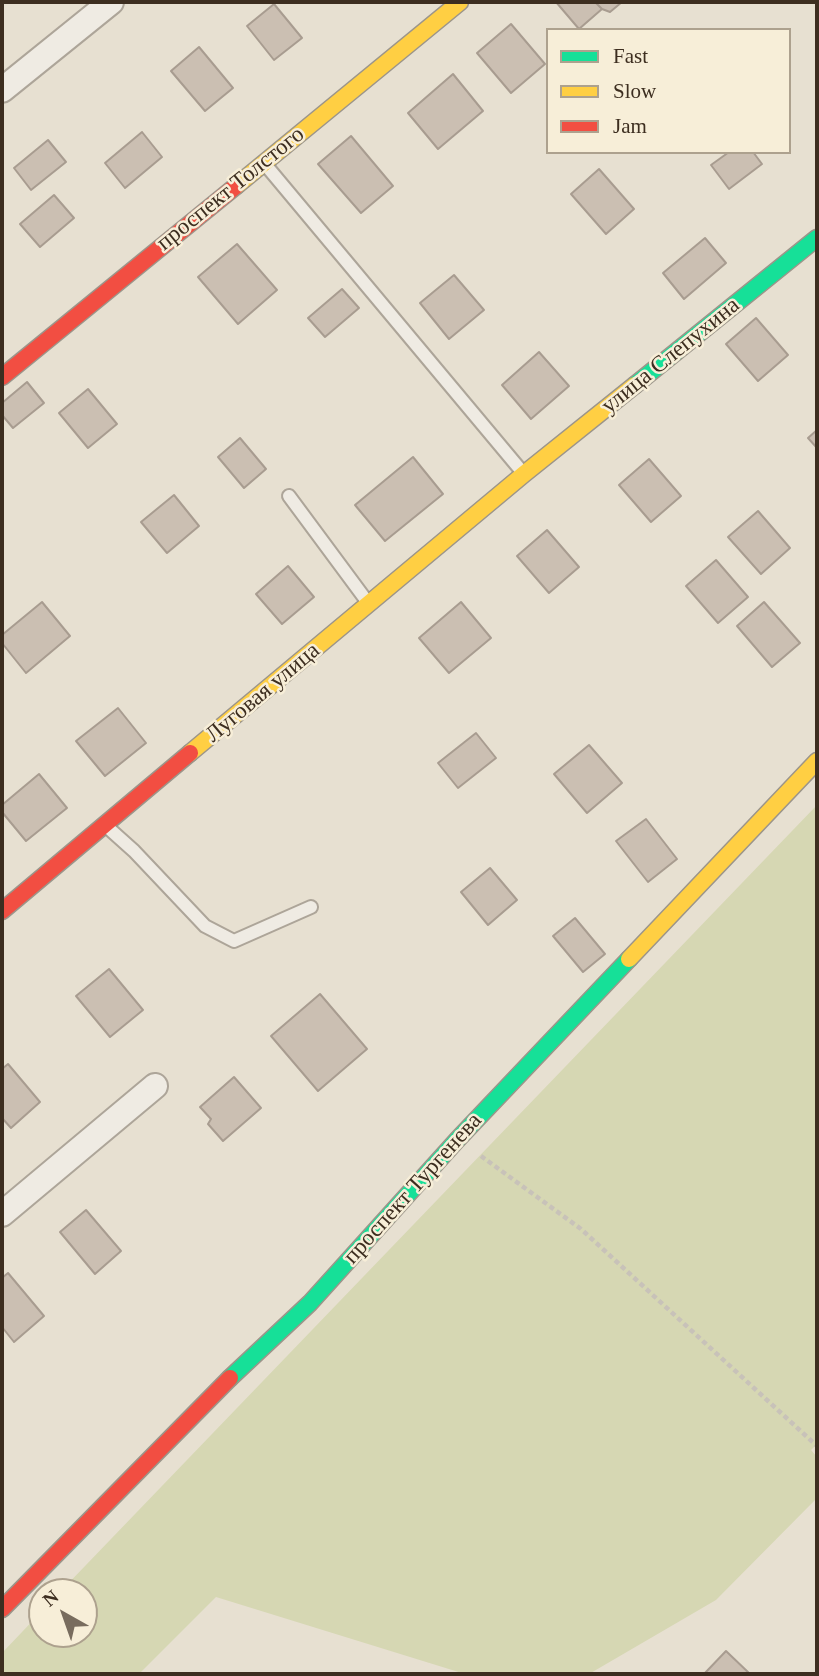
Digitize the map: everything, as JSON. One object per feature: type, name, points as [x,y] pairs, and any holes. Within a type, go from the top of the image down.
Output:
[{"type":"street","points":[[2,90],[111,2]]},
{"type":"street","name":"проспект Толстого","points":[[2,377],[460,2]]},
{"type":"street","name":"улица Слепухина","points":[[524,474],[817,238]]},
{"type":"street","name":"Луговая улица","points":[[2,911],[524,474]]},
{"type":"street","name":"проспект Тургенева","points":[[2,1609],[211,1396],[310,1303],[457,1140],[817,761]]},
{"type":"street","points":[[2,1214],[155,1086]]},
{"type":"lane","points":[[264,162],[524,474]]},
{"type":"lane","points":[[289,496],[369,604]]},
{"type":"lane","points":[[104,825],[134,851],[205,926],[234,941],[311,907]]},
{"type":"path","points":[[457,1140],[506,1172],[581,1229],[817,1446]]},
{"type":"green space","points":[[817,805],[817,1444],[811,1450],[817,1457],[817,1498],[716,1600],[589,1674],[465,1674],[216,1597],[139,1674],[2,1674],[2,1653],[28,1626],[28,1648],[98,1648],[98,1578],[73,1578]]},
{"type":"building","points":[[556,2],[595,2],[602,9],[578,28]]},
{"type":"building","points":[[595,2],[622,2],[610,12]]},
{"type":"building","points":[[274,4],[302,38],[274,60],[247,26]]},
{"type":"building","points":[[511,24],[545,64],[511,93],[477,53]]},
{"type":"building","points":[[199,47],[233,88],[205,111],[171,71]]},
{"type":"building","points":[[453,74],[483,111],[438,149],[408,113]]},
{"type":"building","points":[[142,132],[162,157],[125,188],[105,163]]},
{"type":"building","points":[[351,136],[393,186],[361,213],[318,164]]},
{"type":"building","points":[[48,140],[66,162],[31,190],[14,168]]},
{"type":"building","points":[[726,154],[754,154],[762,164],[729,189],[711,165]]},
{"type":"building","points":[[599,169],[634,209],[606,234],[571,194]]},
{"type":"building","points":[[54,195],[74,218],[40,247],[20,224]]},
{"type":"building","points":[[705,238],[726,263],[684,299],[663,273]]},
{"type":"building","points":[[237,244],[277,290],[238,324],[198,277]]},
{"type":"building","points":[[454,275],[484,310],[449,339],[420,303]]},
{"type":"building","points":[[342,289],[359,308],[325,337],[308,318]]},
{"type":"building","points":[[756,318],[788,355],[758,381],[726,344]]},
{"type":"building","points":[[539,352],[569,386],[531,419],[502,385]]},
{"type":"building","points":[[27,382],[44,403],[13,428],[2,415],[2,403]]},
{"type":"building","points":[[88,389],[117,424],[88,448],[59,413]]},
{"type":"building","points":[[817,430],[817,448],[808,438]]},
{"type":"building","points":[[240,438],[266,469],[244,488],[218,457]]},
{"type":"building","points":[[413,457],[443,494],[385,541],[355,505]]},
{"type":"building","points":[[649,459],[681,496],[651,522],[619,485]]},
{"type":"building","points":[[174,495],[199,526],[167,553],[141,522]]},
{"type":"building","points":[[758,511],[790,548],[761,574],[728,537]]},
{"type":"building","points":[[547,530],[579,567],[549,593],[517,556]]},
{"type":"building","points":[[716,560],[748,597],[718,623],[686,586]]},
{"type":"building","points":[[288,566],[314,597],[282,624],[256,594]]},
{"type":"building","points":[[42,602],[70,636],[26,673],[2,643],[2,635]]},
{"type":"building","points":[[461,602],[491,638],[449,673],[419,638]]},
{"type":"building","points":[[764,602],[800,643],[772,667],[737,626]]},
{"type":"building","points":[[118,708],[146,743],[105,776],[76,741]]},
{"type":"building","points":[[476,733],[496,758],[458,788],[438,763]]},
{"type":"building","points":[[589,745],[622,783],[587,813],[554,774]]},
{"type":"building","points":[[39,774],[67,808],[26,841],[2,812],[2,805]]},
{"type":"building","points":[[646,819],[677,859],[648,882],[616,841]]},
{"type":"building","points":[[490,868],[517,900],[488,925],[461,892]]},
{"type":"building","points":[[575,918],[605,954],[583,972],[553,936]]},
{"type":"building","points":[[109,969],[143,1010],[110,1037],[76,996]]},
{"type":"building","points":[[320,994],[367,1049],[318,1091],[271,1036]]},
{"type":"building","points":[[8,1064],[40,1102],[11,1128],[2,1118],[2,1069]]},
{"type":"building","points":[[234,1077],[261,1108],[223,1141],[208,1124],[211,1119],[200,1107]]},
{"type":"building","points":[[86,1210],[121,1251],[95,1274],[60,1232]]},
{"type":"building","points":[[8,1273],[44,1316],[14,1342],[2,1327],[2,1278]]},
{"type":"building","points":[[726,1651],[750,1674],[704,1674]]},
{"type":"traffic: fast","points":[[635,385],[817,238]]},
{"type":"traffic: fast","points":[[230,1378],[310,1303],[457,1140],[629,959]]},
{"type":"traffic: slow","points":[[236,186],[460,2]]},
{"type":"traffic: slow","points":[[190,753],[524,474],[635,385]]},
{"type":"traffic: slow","points":[[629,959],[817,761]]},
{"type":"traffic: jam","points":[[2,377],[236,186]]},
{"type":"traffic: jam","points":[[2,911],[190,753]]},
{"type":"traffic: jam","points":[[2,1609],[230,1378]]}]
